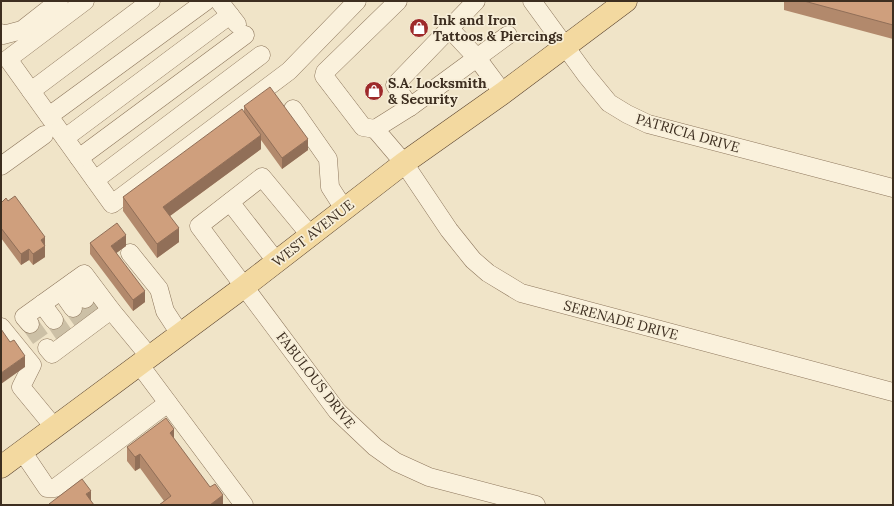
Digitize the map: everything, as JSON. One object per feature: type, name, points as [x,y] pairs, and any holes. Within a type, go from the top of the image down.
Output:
[{"type":"main road","name":"WEST AVENUE","points":[[7,459],[54,427],[180,334],[404,163],[503,93],[626,1]]},
{"type":"street","points":[[1,33],[3,35],[22,30],[59,1]]},
{"type":"street","points":[[85,1],[8,59],[112,204],[288,71],[357,1]]},
{"type":"street","points":[[31,91],[151,1]]},
{"type":"street","points":[[49,116],[206,1]]},
{"type":"street","points":[[398,1],[325,72],[324,76],[363,127],[375,129],[410,107],[508,35]]},
{"type":"street","points":[[410,107],[396,85],[476,1]]},
{"type":"street","name":"PATRICIA DRIVE","points":[[532,1],[564,46],[609,104],[627,114],[648,124],[893,188]]},
{"type":"street","points":[[65,138],[224,8],[279,78]]},
{"type":"street","points":[[450,29],[477,58],[503,93]]},
{"type":"street","points":[[79,158],[245,35]]},
{"type":"street","points":[[95,180],[261,55]]},
{"type":"street","points":[[293,109],[328,159],[330,187],[344,209]]},
{"type":"street","name":"SERENADE DRIVE","points":[[375,129],[404,163],[449,230],[473,260],[488,273],[520,293],[893,392]]},
{"type":"street","points":[[1,166],[44,134]]},
{"type":"street","points":[[276,261],[230,202],[262,177],[310,235]]},
{"type":"street","name":"FABULOUS DRIVE","points":[[230,202],[199,226],[337,411],[375,447],[396,462],[429,477],[536,505]]},
{"type":"street","points":[[130,253],[159,289],[165,311],[180,334]]},
{"type":"street","points":[[30,324],[24,317],[84,274],[85,326]]},
{"type":"street","points":[[57,294],[69,310],[57,294]]},
{"type":"street","points":[[47,348],[52,354],[85,326]]},
{"type":"street","points":[[85,326],[144,360],[168,403],[244,505]]},
{"type":"street","points":[[1,327],[32,365],[21,387],[54,427]]},
{"type":"street","points":[[7,459],[47,488],[55,488],[168,403]]},
{"type":"building","points":[[804,1],[893,1],[893,25]]},
{"type":"building","points":[[270,87],[308,139],[282,158],[244,106]]},
{"type":"building","points":[[242,109],[261,135],[163,207],[179,228],[157,244],[123,197]]},
{"type":"building","points":[[15,196],[45,237],[41,240],[45,246],[33,254],[29,249],[21,254],[1,228],[1,203],[6,198],[8,201]]},
{"type":"building","points":[[117,223],[126,235],[111,246],[145,291],[133,300],[90,243]]},
{"type":"building","points":[[1,329],[10,342],[14,340],[25,356],[1,373]]},
{"type":"building","points":[[166,418],[174,429],[170,433],[210,487],[215,484],[223,495],[210,505],[159,505],[171,496],[140,454],[135,457],[127,447]]},
{"type":"building","points":[[82,479],[91,491],[86,494],[94,505],[49,504]]},
{"type":"tunnel","points":[[85,299],[96,313]]},
{"type":"tunnel","points":[[73,308],[83,322]]},
{"type":"tunnel","points":[[54,320],[65,336]]},
{"type":"tunnel","points":[[30,324],[47,348]]},
{"type":"place","name":"Ink and Iron Tattoos & Piercings","points":[[419,28]]},
{"type":"place","name":"S.A. Locksmith & Security","points":[[374,91]]}]
